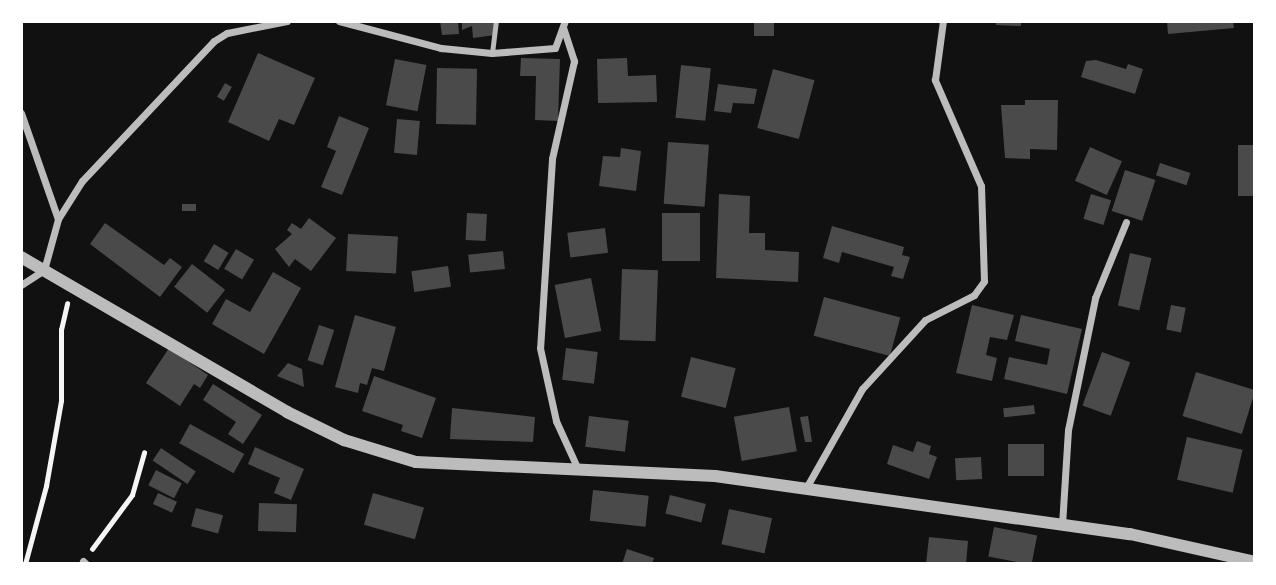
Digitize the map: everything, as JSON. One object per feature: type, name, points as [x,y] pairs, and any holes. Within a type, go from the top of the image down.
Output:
[{"type":"street","points":[[21,285],[44,270],[58,219],[82,181],[214,41],[227,33],[287,21]]},
{"type":"street","points":[[339,21],[441,48],[492,53],[555,48],[564,24]]},
{"type":"street","points":[[806,488],[862,389],[925,320],[974,295],[984,281],[981,186],[935,80],[943,21]]},
{"type":"street","points":[[564,24],[574,61],[552,159],[540,348],[556,421],[577,467]]},
{"type":"street","points":[[21,113],[58,219]]},
{"type":"street","points":[[1062,525],[1068,430],[1095,298],[1126,222]]},
{"type":"street","points":[[21,257],[71,289],[344,440],[416,462],[449,466],[577,467],[715,476],[1062,525],[1200,547],[1255,562]]},
{"type":"lane","points":[[492,53],[496,21]]},
{"type":"path","points":[[25,564],[46,486],[61,401],[61,330],[71,289]]},
{"type":"path","points":[[85,563],[132,495],[144,453]]},
{"type":"building","points":[[440,21],[458,21],[459,34],[442,35]]},
{"type":"building","points":[[462,21],[494,21],[495,35],[473,38],[472,26],[462,30]]},
{"type":"building","points":[[754,21],[774,21],[774,36],[754,36]]},
{"type":"building","points":[[996,21],[1021,21],[1021,26],[996,25]]},
{"type":"building","points":[[1167,21],[1233,21],[1234,28],[1168,34]]},
{"type":"building","points":[[258,53],[315,78],[294,125],[279,119],[269,141],[228,122]]},
{"type":"building","points":[[521,58],[560,59],[558,121],[535,120],[536,76],[520,76]]},
{"type":"building","points":[[627,58],[628,76],[656,75],[657,102],[598,103],[597,59]]},
{"type":"building","points":[[395,59],[426,65],[417,111],[386,105]]},
{"type":"building","points":[[1096,60],[1126,69],[1128,64],[1143,69],[1135,94],[1081,77],[1086,61]]},
{"type":"building","points":[[681,65],[711,68],[705,121],[675,118]]},
{"type":"building","points":[[437,68],[477,69],[476,125],[436,124]]},
{"type":"building","points":[[773,69],[815,80],[799,139],[757,128]]},
{"type":"building","points":[[225,83],[232,87],[224,101],[217,97]]},
{"type":"building","points":[[718,84],[757,89],[754,104],[733,103],[731,113],[714,111]]},
{"type":"building","points":[[1025,100],[1058,100],[1057,150],[1030,149],[1030,159],[1005,158],[1001,105],[1025,105]]},
{"type":"building","points":[[339,116],[369,128],[342,195],[321,187],[336,151],[327,147]]},
{"type":"building","points":[[397,119],[420,121],[417,155],[394,153]]},
{"type":"building","points":[[668,142],[709,145],[705,207],[664,204]]},
{"type":"building","points":[[1238,145],[1255,145],[1255,196],[1238,196]]},
{"type":"building","points":[[1090,147],[1122,161],[1107,195],[1075,181]]},
{"type":"building","points":[[621,148],[641,151],[636,191],[599,186],[603,156],[620,157]]},
{"type":"building","points":[[1160,163],[1190,173],[1186,185],[1156,175]]},
{"type":"building","points":[[1125,170],[1155,180],[1142,221],[1112,211]]},
{"type":"building","points":[[719,194],[750,196],[749,233],[765,233],[765,250],[799,252],[798,282],[716,278]]},
{"type":"building","points":[[1091,194],[1111,200],[1103,225],[1083,219]]},
{"type":"building","points":[[182,204],[196,204],[196,211],[182,211]]},
{"type":"building","points":[[467,213],[487,214],[486,241],[466,240]]},
{"type":"building","points":[[662,213],[700,213],[700,261],[662,261]]},
{"type":"building","points":[[309,218],[336,238],[311,271],[295,259],[289,267],[275,249],[292,234],[287,230],[292,223],[301,229]]},
{"type":"building","points":[[105,223],[164,265],[170,258],[182,267],[160,297],[90,244]]},
{"type":"building","points":[[832,226],[904,247],[902,255],[910,257],[903,279],[891,276],[894,267],[842,252],[839,263],[823,258]]},
{"type":"building","points":[[605,228],[608,253],[570,257],[567,233]]},
{"type":"building","points":[[348,234],[398,237],[396,274],[346,271]]},
{"type":"building","points":[[214,244],[229,253],[218,270],[204,261]]},
{"type":"building","points":[[236,249],[254,260],[242,280],[224,269]]},
{"type":"building","points":[[503,251],[505,269],[470,273],[468,255]]},
{"type":"building","points":[[1130,253],[1151,258],[1139,311],[1118,306]]},
{"type":"building","points":[[192,264],[225,290],[207,313],[174,287]]},
{"type":"building","points":[[448,266],[451,287],[414,292],[411,271]]},
{"type":"building","points":[[622,269],[658,270],[656,341],[620,340]]},
{"type":"building","points":[[273,272],[301,288],[264,354],[212,324],[226,299],[250,312]]},
{"type":"building","points":[[591,278],[601,331],[565,338],[555,285]]},
{"type":"building","points":[[824,297],[900,317],[890,356],[814,336]]},
{"type":"building","points":[[972,305],[1014,315],[1007,340],[990,337],[986,355],[997,358],[992,381],[956,373]]},
{"type":"building","points":[[1171,305],[1186,308],[1181,332],[1166,330]]},
{"type":"building","points":[[355,315],[396,327],[384,371],[372,368],[367,385],[360,383],[358,393],[335,387]]},
{"type":"building","points":[[1021,315],[1082,329],[1067,394],[1004,379],[1009,357],[1047,365],[1050,349],[1015,341]]},
{"type":"building","points":[[319,325],[334,330],[323,365],[308,360]]},
{"type":"building","points":[[169,348],[208,375],[200,388],[194,384],[180,406],[146,383]]},
{"type":"building","points":[[566,348],[598,352],[594,384],[562,380]]},
{"type":"building","points":[[1102,352],[1130,362],[1111,416],[1083,406]]},
{"type":"building","points":[[691,357],[736,368],[726,408],[681,397]]},
{"type":"building","points":[[288,363],[302,369],[304,387],[277,376]]},
{"type":"building","points":[[1196,372],[1255,390],[1242,434],[1183,416]]},
{"type":"building","points":[[374,376],[436,398],[422,438],[401,431],[403,425],[362,411]]},
{"type":"building","points":[[213,384],[262,415],[243,444],[228,434],[236,422],[203,400]]},
{"type":"building","points":[[1034,405],[1035,414],[1004,417],[1003,408]]},
{"type":"building","points":[[789,407],[797,451],[742,461],[734,417]]},
{"type":"building","points":[[452,408],[535,417],[533,442],[450,439]]},
{"type":"building","points":[[589,416],[629,421],[625,452],[585,447]]},
{"type":"building","points":[[808,416],[812,442],[805,442],[800,417]]},
{"type":"building","points":[[190,424],[244,454],[234,473],[179,443]]},
{"type":"building","points":[[1187,437],[1243,450],[1233,493],[1177,480]]},
{"type":"building","points":[[917,441],[931,446],[929,454],[937,457],[929,479],[887,464],[893,445],[913,452]]},
{"type":"building","points":[[1008,444],[1044,444],[1044,476],[1008,476]]},
{"type":"building","points":[[255,447],[304,469],[291,500],[274,493],[280,478],[248,464]]},
{"type":"building","points":[[161,448],[196,471],[187,484],[153,460]]},
{"type":"building","points":[[981,457],[982,479],[956,480],[955,458]]},
{"type":"building","points":[[156,470],[182,483],[174,498],[148,485]]},
{"type":"building","points":[[593,490],[649,496],[645,527],[590,521]]},
{"type":"building","points":[[158,493],[177,502],[172,513],[153,504]]},
{"type":"building","points":[[373,493],[424,508],[415,539],[364,525]]},
{"type":"building","points":[[670,495],[706,504],[701,522],[665,513]]},
{"type":"building","points":[[259,503],[297,504],[296,532],[258,531]]},
{"type":"building","points":[[196,508],[223,515],[218,534],[191,526]]},
{"type":"building","points":[[729,509],[772,518],[765,553],[722,544]]},
{"type":"building","points":[[994,527],[1037,535],[1032,564],[988,556]]},
{"type":"building","points":[[929,537],[968,541],[966,564],[926,564]]},
{"type":"building","points":[[627,549],[654,558],[652,564],[622,564]]}]
